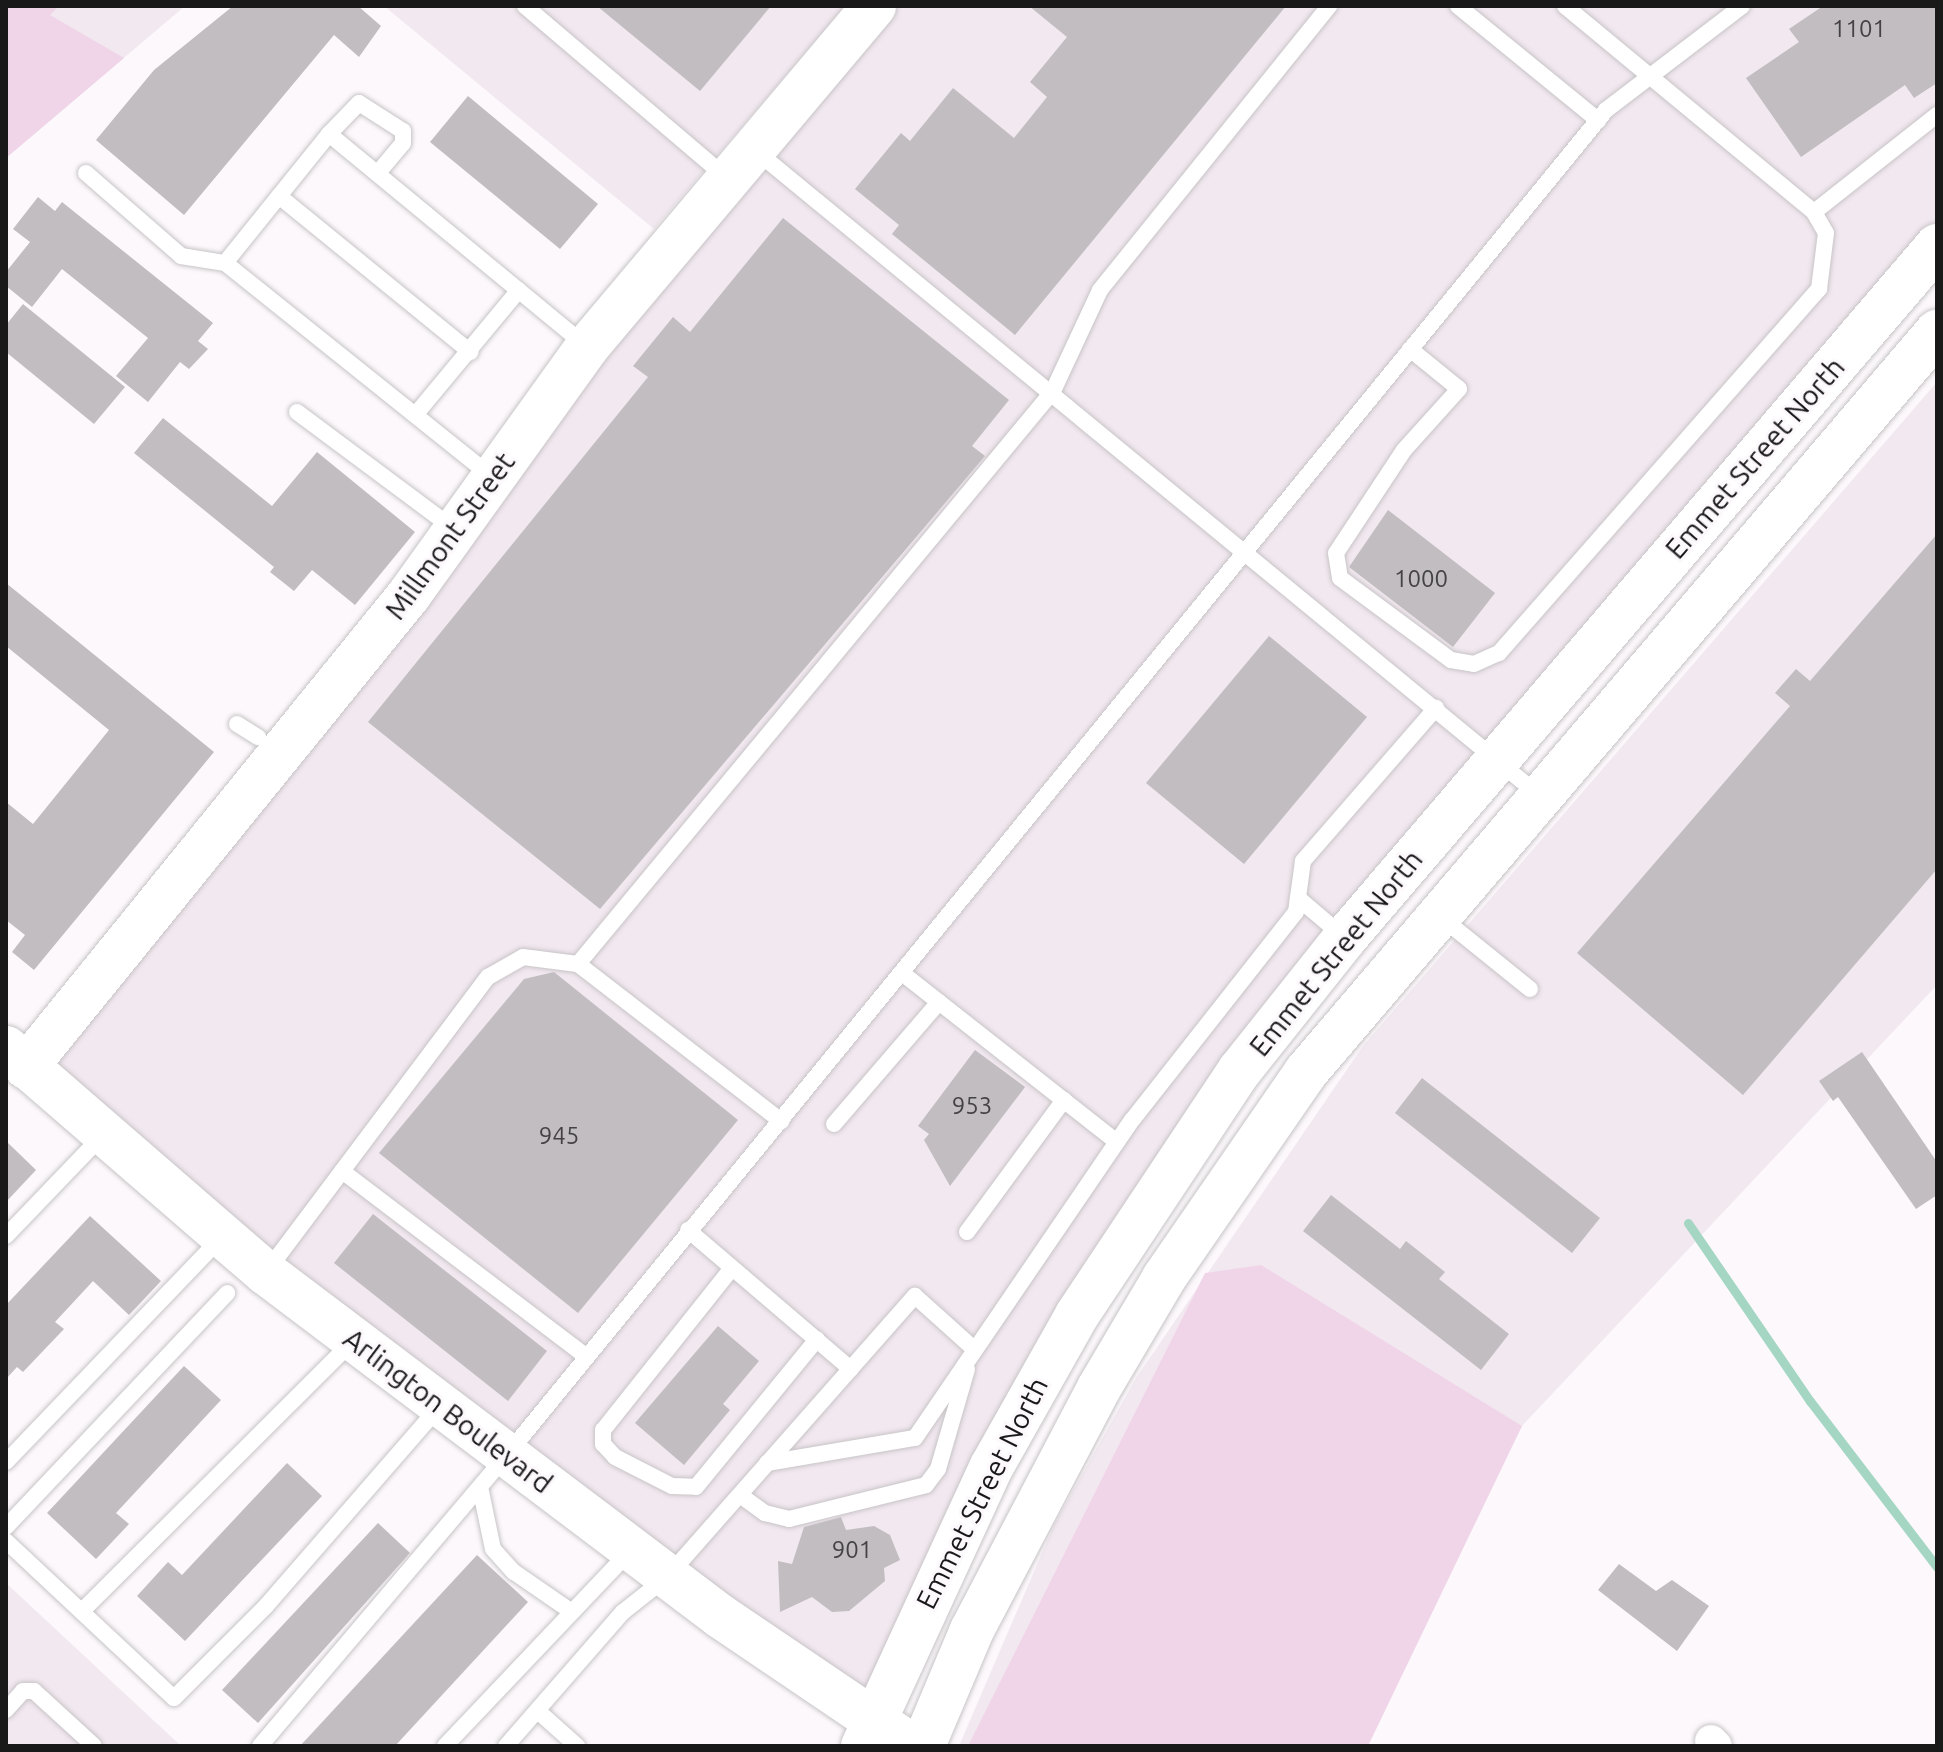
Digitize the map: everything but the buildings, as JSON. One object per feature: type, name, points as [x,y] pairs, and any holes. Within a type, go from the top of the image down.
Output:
[{"type":"main road","name":"Millmont Street","points":[[16,1058],[455,530],[587,347],[743,166],[874,6]]},
{"type":"main road","name":"Emmet Street North","points":[[868,1733],[992,1466],[1077,1315],[1240,1070],[1345,938],[1937,246]]},
{"type":"main road","name":"Emmet Street North","points":[[923,1746],[972,1630],[1047,1480],[1164,1278],[1306,1072],[1437,914],[1937,332]]},
{"type":"main road","name":"Arlington Boulevard","points":[[16,1058],[266,1273],[440,1406],[493,1472],[631,1550],[868,1733],[912,1746]]},
{"type":"lane","points":[[525,6],[1053,391],[1539,795]]},
{"type":"lane","points":[[578,964],[1053,391],[1100,290],[1329,6]]},
{"type":"lane","points":[[1458,6],[1598,120]]},
{"type":"lane","points":[[1410,349],[1459,389],[1404,450],[1336,553],[1340,578],[1451,660],[1474,664],[1499,653],[1819,289],[1826,233],[1814,212],[1565,6]]},
{"type":"lane","points":[[260,1746],[493,1472],[1598,120],[1647,75],[1742,6]]},
{"type":"lane","points":[[225,263],[329,134],[359,103],[403,131],[403,143],[377,174]]},
{"type":"lane","points":[[1814,212],[1937,115]]},
{"type":"lane","points":[[329,134],[587,347]]},
{"type":"lane","points":[[86,173],[181,256],[225,263],[492,477]]},
{"type":"lane","points":[[279,196],[470,352]]},
{"type":"lane","points":[[416,414],[519,290]]},
{"type":"lane","points":[[297,412],[455,530]]},
{"type":"lane","points":[[767,1463],[915,1438],[1117,1142],[1296,912],[1303,861],[1436,708]]},
{"type":"lane","points":[[237,724],[258,737]]},
{"type":"lane","points":[[1298,898],[1345,938]]},
{"type":"lane","points":[[1437,914],[1530,989]]},
{"type":"lane","points":[[266,1273],[488,977],[523,957],[578,964],[781,1121]]},
{"type":"lane","points":[[902,973],[1117,1142]]},
{"type":"lane","points":[[834,1124],[939,1002]]},
{"type":"lane","points":[[967,1232],[1064,1100]]},
{"type":"lane","points":[[6,1236],[104,1134]]},
{"type":"lane","points":[[342,1171],[586,1356]]},
{"type":"lane","points":[[688,1230],[851,1369]]},
{"type":"lane","points":[[6,1462],[223,1235]]},
{"type":"lane","points":[[732,1268],[603,1430],[603,1444],[615,1457],[672,1486],[696,1487],[817,1339]]},
{"type":"lane","points":[[6,1527],[227,1293]]},
{"type":"lane","points":[[506,1746],[540,1713],[623,1612],[667,1577],[915,1296],[974,1349]]},
{"type":"lane","points":[[82,1611],[354,1340]]},
{"type":"lane","points":[[740,1495],[765,1513],[789,1519],[926,1485],[938,1469],[974,1349]]},
{"type":"lane","points":[[6,1541],[174,1698],[266,1606],[440,1406]]},
{"type":"lane","points":[[493,1472],[493,1549],[514,1572],[572,1612]]},
{"type":"lane","points":[[445,1746],[631,1550]]},
{"type":"lane","points":[[6,1710],[23,1691],[34,1691],[94,1746]]},
{"type":"lane","points":[[540,1713],[577,1746]]},
{"type":"shaded area","points":[[6,6],[185,6],[6,158]]},
{"type":"shaded area","points":[[6,6],[59,6],[50,15],[124,58],[6,158]]},
{"type":"shaded area","points":[[384,6],[845,6],[654,229]]},
{"type":"shaded area","points":[[875,6],[1937,6],[1937,248],[1240,1070],[873,1720],[26,1067]]},
{"type":"shaded area","points":[[1937,382],[1937,985],[1522,1426],[1335,1746],[959,1746],[1054,1525],[1136,1378],[1363,1046]]},
{"type":"shaded area","points":[[1261,1265],[1522,1426],[1368,1746],[968,1746],[1205,1273]]},
{"type":"shaded area","points":[[6,1583],[181,1746],[6,1746]]},
{"type":"waterway","points":[[1688,1223],[1810,1401],[1937,1567]]}]
